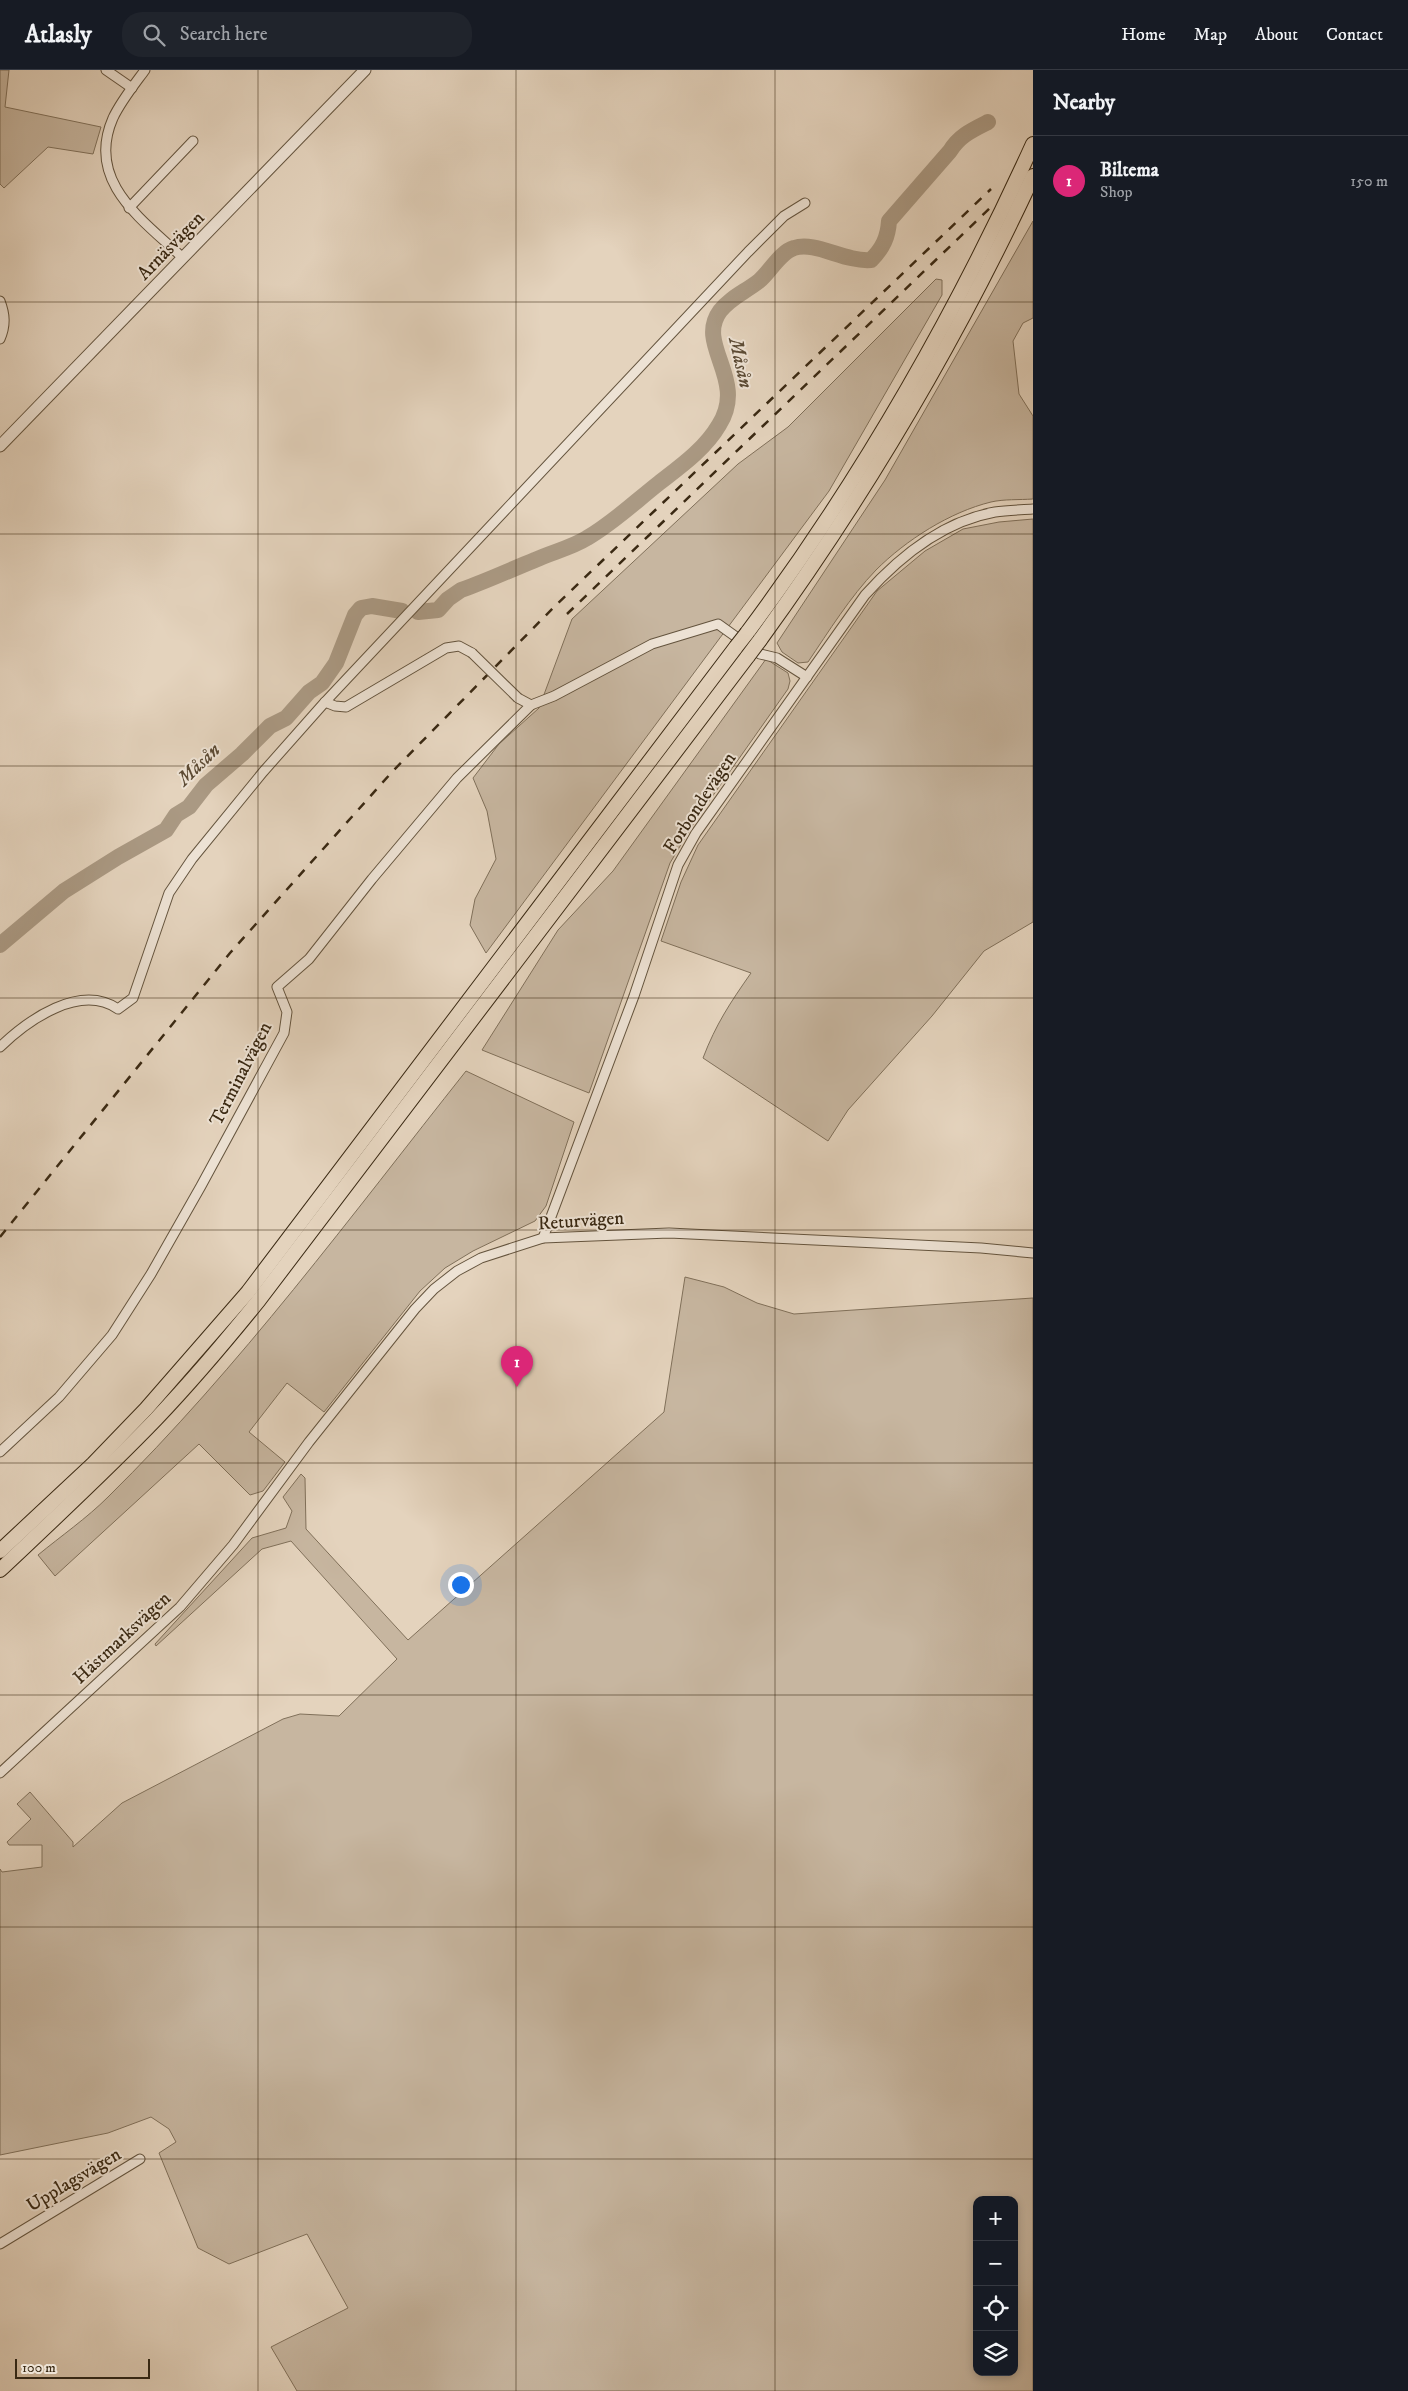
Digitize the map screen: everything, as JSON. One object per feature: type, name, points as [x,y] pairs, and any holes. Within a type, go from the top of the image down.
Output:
[{"type":"highway","points":[[0,1551],[93,1464],[146,1409],[248,1292],[736,648],[816,537],[855,479],[896,411],[953,308],[1002,213],[1033,144]]},
{"type":"highway","points":[[0,1570],[104,1472],[157,1418],[210,1359],[259,1300],[760,640],[828,545],[907,419],[956,332],[1033,176]]},
{"type":"street","points":[[106,70],[132,88]]},
{"type":"street","points":[[145,70],[113,119],[106,150],[106,161],[111,180],[129,208],[183,258]]},
{"type":"street","name":"Arnäsvägen","points":[[0,446],[365,70]]},
{"type":"street","points":[[129,208],[193,141]]},
{"type":"street","points":[[0,1047],[43,1013],[61,1006],[98,1000],[109,1003],[118,1009],[133,998],[169,892],[192,859],[263,772],[325,702],[748,252],[784,216],[805,203]]},
{"type":"street","points":[[0,301],[5,315],[5,324],[0,339]]},
{"type":"street","name":"Forbondevägen","points":[[543,1238],[634,996],[678,866],[696,833],[865,595],[890,569],[915,548],[955,525],[976,516],[996,512],[1033,509]]},
{"type":"street","points":[[325,702],[335,706],[346,707],[446,648],[459,646],[472,652],[518,698],[531,705],[554,696],[652,644],[718,624],[760,654],[777,658],[807,677]]},
{"type":"street","name":"Terminalvägen","points":[[0,1452],[59,1397],[112,1335],[151,1274],[284,1033],[287,1012],[277,987],[309,959],[372,879],[457,778],[531,705]]},
{"type":"street","name":"Returvägen","points":[[254,1517],[309,1442],[415,1309],[434,1289],[457,1271],[481,1258],[543,1238],[678,1233],[1033,1253]]},
{"type":"street","name":"Hästmarksvägen","points":[[0,1773],[180,1607],[201,1584],[254,1517]]},
{"type":"street","name":"Upplagsvägen","points":[[0,2244],[140,2159]]},
{"type":"shaded area","points":[[0,70],[9,70],[5,107],[101,127],[93,154],[48,147],[4,188],[0,184]]},
{"type":"shaded area","points":[[1033,221],[1033,318],[1023,323],[1013,341],[1019,394],[1033,416],[1033,499],[991,502],[960,513],[929,528],[901,548],[866,580],[840,614],[808,662],[798,663],[782,652],[777,643],[885,480]]},
{"type":"shaded area","points":[[936,279],[942,280],[942,295],[829,491],[486,953],[470,925],[475,899],[496,859],[487,811],[473,778],[499,744],[539,708],[572,619],[738,464],[788,427]]},
{"type":"shaded area","points":[[1033,519],[1033,922],[984,951],[932,1016],[848,1110],[828,1141],[703,1058],[724,1014],[751,973],[661,941],[681,882],[698,845],[877,591],[925,551],[963,529],[999,522]]},
{"type":"shaded area","points":[[766,659],[788,673],[790,681],[788,689],[695,821],[670,863],[589,1093],[482,1050],[558,930],[613,871]]},
{"type":"shaded area","points":[[466,1071],[574,1122],[546,1206],[535,1221],[473,1251],[445,1268],[420,1291],[324,1412],[287,1383],[249,1432],[285,1462],[263,1491],[250,1495],[199,1444],[55,1576],[38,1555],[100,1505],[157,1447],[203,1396],[293,1290]]},
{"type":"shaded area","points":[[685,1277],[724,1287],[757,1303],[794,1314],[1033,1298],[1033,2391],[297,2391],[271,2347],[348,2308],[307,2234],[229,2264],[198,2248],[159,2153],[176,2142],[169,2129],[151,2117],[108,2133],[0,2155],[0,1869],[2,1872],[42,1867],[42,1845],[9,1845],[7,1842],[31,1819],[17,1804],[30,1792],[73,1842],[73,1847],[122,1803],[283,1719],[300,1714],[339,1716],[397,1659],[291,1541],[262,1549],[156,1646],[155,1644],[252,1538],[286,1528],[292,1511],[283,1497],[301,1474],[305,1478],[306,1529],[408,1640],[664,1412]]},
{"type":"waterway","name":"Måsån","points":[[418,612],[438,610],[448,599],[461,590],[568,547],[597,532],[692,457],[713,434],[726,408],[728,393],[713,337],[714,324],[724,306],[759,281],[784,254],[794,248],[812,247],[851,258],[871,260],[884,242],[889,221],[957,141],[988,122]]},
{"type":"waterway","name":"Måsån","points":[[0,945],[64,891],[166,830],[176,815],[189,807],[206,785],[242,754],[270,726],[286,718],[309,692],[322,683],[336,663],[355,615],[361,608],[372,606],[402,611]]},
{"type":"railway","points":[[0,1237],[230,953],[392,772],[555,606],[991,189]]},
{"type":"railway","points":[[567,614],[991,207]]},
{"type":"place","name":"Biltema","points":[[517,1387]]}]
